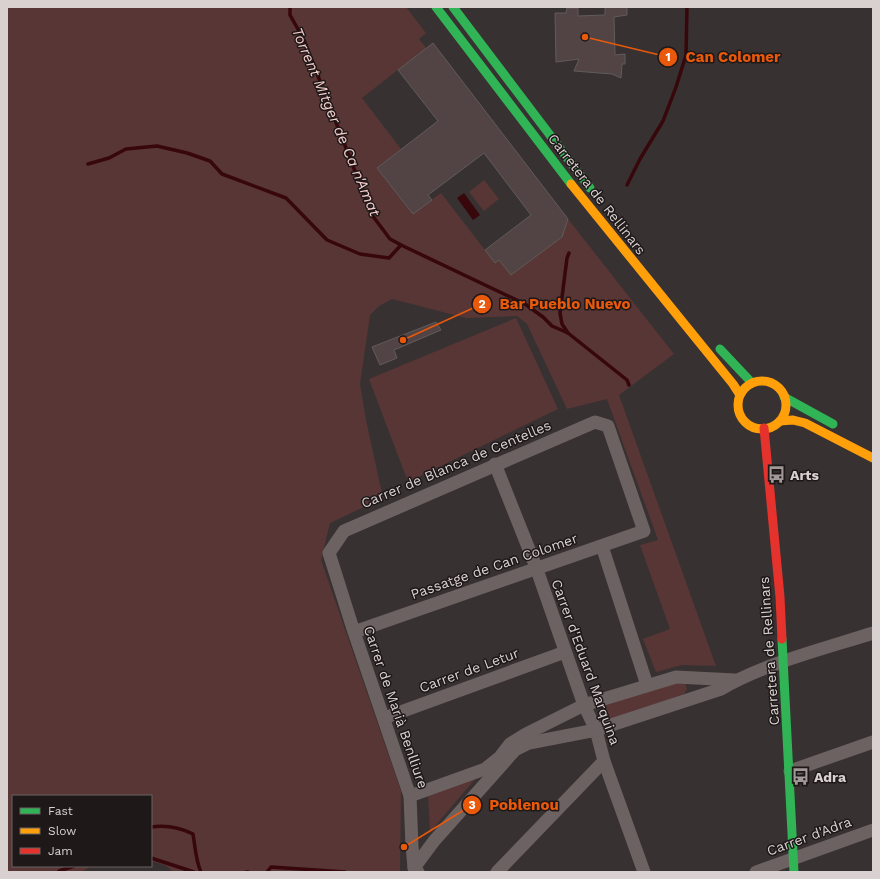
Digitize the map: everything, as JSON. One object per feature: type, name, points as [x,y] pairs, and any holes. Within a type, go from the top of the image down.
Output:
[{"type":"street","name":"Carretera de Rellinars","points":[[436,7],[545,153],[733,384],[740,395]]},
{"type":"street","name":"Carretera de Rellinars","points":[[453,7],[558,143],[596,196]]},
{"type":"street","points":[[715,343],[752,383]]},
{"type":"street","points":[[780,421],[785,410],[784,397],[781,391],[771,383],[759,381],[752,383],[745,388],[740,395],[739,411],[744,420],[752,427],[764,428],[780,421],[793,420],[873,458]]},
{"type":"street","points":[[784,397],[842,429]]},
{"type":"street","name":"Carrer de Blanca de Centelles","points":[[329,554],[344,531],[594,422],[608,426],[644,530]]},
{"type":"street","name":"Carretera de Rellinars","points":[[764,428],[779,582],[794,866]]},
{"type":"street","name":"Carrer d'Eduard Marquina","points":[[495,464],[536,568],[564,652],[584,705],[596,730],[604,761],[644,872]]},
{"type":"street","name":"Passatge de Can Colomer","points":[[354,632],[644,530]]},
{"type":"street","points":[[602,546],[647,685]]},
{"type":"street","name":"Carrer de Marià Benlliure","points":[[329,554],[410,796],[416,870]]},
{"type":"street","points":[[416,870],[434,841],[515,750],[529,744],[596,730],[720,689],[736,680],[784,662],[873,633]]},
{"type":"street","name":"Carrer de Letur","points":[[384,718],[564,652]]},
{"type":"street","points":[[410,796],[485,769],[500,757],[510,744],[526,734],[584,705],[676,677],[736,680]]},
{"type":"street","points":[[686,677],[692,687],[686,699]]},
{"type":"street","points":[[790,771],[873,742]]},
{"type":"street","points":[[497,872],[604,761]]},
{"type":"street","name":"Carrer d'Adra","points":[[756,872],[794,866],[873,830]]},
{"type":"shaded area","points":[[7,7],[406,7],[426,33],[419,39],[426,48],[362,98],[401,149],[377,168],[413,214],[441,193],[495,263],[499,260],[511,275],[562,237],[568,219],[674,354],[619,395],[716,666],[682,665],[656,672],[643,639],[670,629],[640,545],[658,540],[607,399],[567,409],[527,324],[517,316],[466,318],[392,299],[379,306],[370,315],[360,384],[366,420],[383,498],[330,523],[321,560],[401,791],[400,872],[173,872],[165,865],[152,861],[152,795],[12,795],[12,867],[90,867],[81,872],[7,872]]},
{"type":"shaded area","points":[[484,180],[499,199],[484,211],[469,192]]},
{"type":"shaded area","points":[[464,193],[480,215],[473,220],[457,198]]},
{"type":"shaded area","points":[[516,318],[558,409],[408,482],[369,379]]},
{"type":"shaded area","points":[[674,680],[685,683],[687,689],[684,694],[610,721],[604,704]]},
{"type":"shaded area","points":[[476,778],[430,832],[428,794]]},
{"type":"building","points":[[605,7],[627,7],[627,15],[614,17],[615,55],[625,54],[625,64],[622,64],[621,78],[612,74],[574,71],[579,59],[556,62],[555,13],[566,13],[567,8],[578,8],[578,16],[605,15]]},
{"type":"building","points":[[433,43],[568,219],[562,237],[511,275],[499,260],[495,263],[485,250],[531,215],[484,153],[428,195],[432,200],[413,214],[377,168],[438,121],[398,70]]},
{"type":"building","points":[[436,322],[441,330],[394,350],[397,358],[380,365],[372,347]]},
{"type":"waterway","name":"Torrent Mitger de Ca n'Amat","points":[[290,7],[290,15],[304,40],[372,215],[390,239],[525,304],[543,317],[552,326],[568,333],[627,380],[629,385]]},
{"type":"waterway","points":[[627,185],[640,159],[663,121],[676,87],[686,55],[687,7]]},
{"type":"waterway","points":[[88,164],[109,158],[126,149],[157,146],[187,153],[210,161],[222,174],[286,198],[327,240],[360,254],[389,258],[401,245]]},
{"type":"waterway","points":[[568,333],[562,324],[560,313],[567,258],[569,253]]},
{"type":"waterway","points":[[152,827],[162,826],[183,830],[193,834],[197,859],[201,872]]},
{"type":"waterway","points":[[152,858],[194,872]]},
{"type":"waterway","points":[[59,871],[71,867]]},
{"type":"waterway","points":[[267,872],[271,867],[345,872]]},
{"type":"traffic: fast","points":[[436,7],[571,184]]},
{"type":"traffic: fast","points":[[453,7],[590,188]]},
{"type":"traffic: fast","points":[[720,349],[752,383]]},
{"type":"traffic: fast","points":[[784,397],[833,424]]},
{"type":"traffic: fast","points":[[782,639],[794,872]]},
{"type":"traffic: slow","points":[[571,184],[733,384],[740,395]]},
{"type":"traffic: slow","points":[[762,381],[771,383],[779,388],[784,396],[786,405],[784,414],[779,422],[771,427],[762,429],[753,427],[745,422],[740,414],[738,405],[740,396],[745,388],[753,383],[762,381]]},
{"type":"traffic: slow","points":[[780,421],[793,420],[805,423],[873,458]]},
{"type":"traffic: jam","points":[[764,428],[780,597],[782,639]]},
{"type":"place","name":"Can Colomer","points":[[585,37]]},
{"type":"place","name":"Bar Pueblo Nuevo","points":[[403,340]]},
{"type":"place","name":"Arts","points":[[777,475]]},
{"type":"place","name":"Adra","points":[[801,777]]},
{"type":"place","name":"Poblenou","points":[[404,847]]}]
